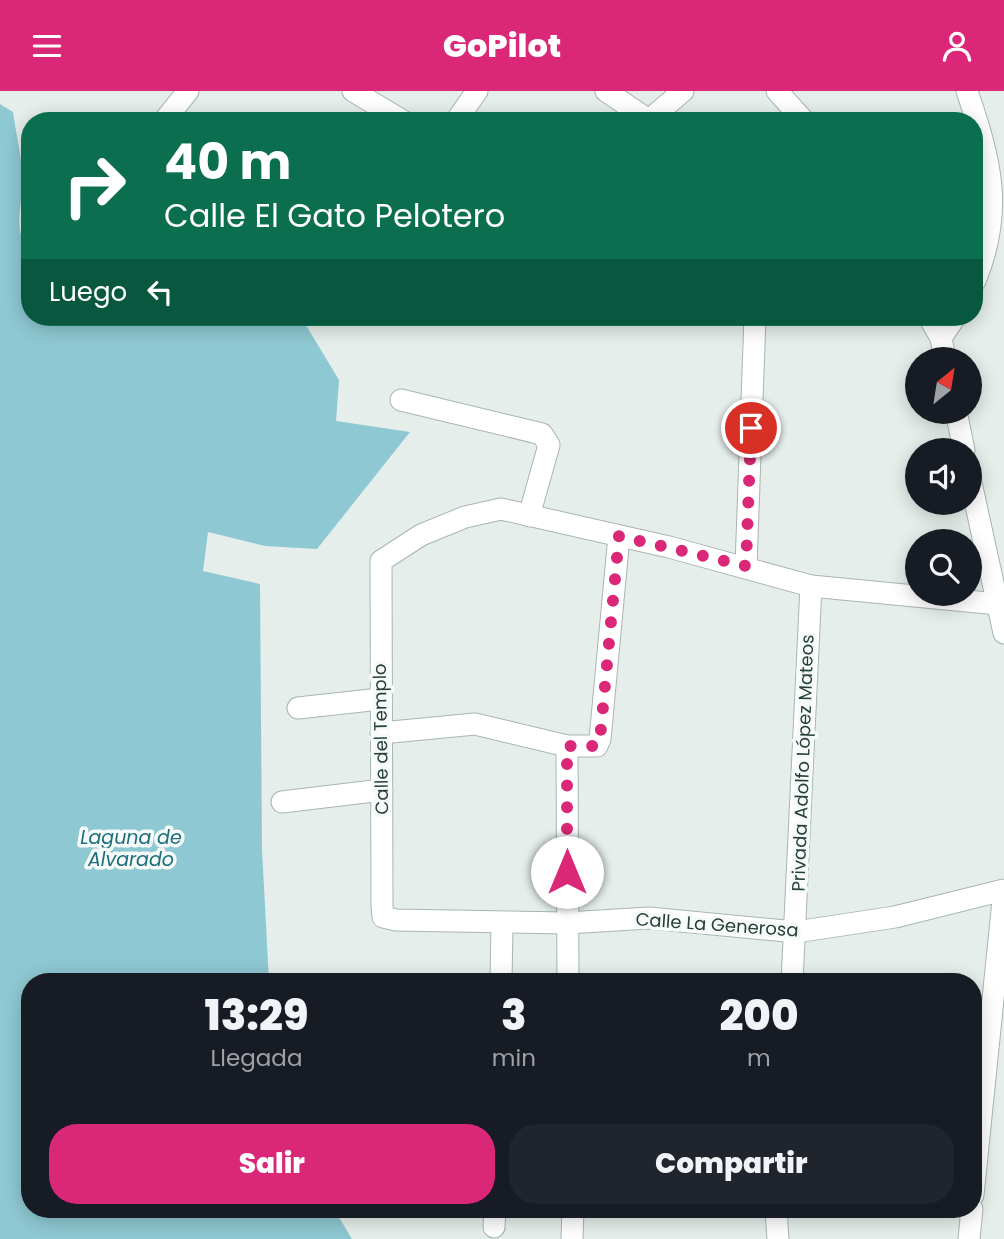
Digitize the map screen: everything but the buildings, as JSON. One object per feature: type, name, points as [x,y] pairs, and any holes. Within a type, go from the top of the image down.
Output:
[{"type":"street","points":[[171,112],[188,91]]},
{"type":"street","points":[[353,91],[389,112]]},
{"type":"street","points":[[462,112],[477,91]]},
{"type":"street","points":[[606,91],[637,112]]},
{"type":"street","points":[[658,112],[683,91]]},
{"type":"street","points":[[776,91],[796,112]]},
{"type":"street","points":[[967,91],[974,112]]},
{"type":"street","points":[[983,142],[997,187],[995,232],[983,261]]},
{"type":"street","points":[[746,566],[755,326]]},
{"type":"street","points":[[933,326],[942,347]]},
{"type":"street","points":[[944,347],[952,326]]},
{"type":"street","points":[[401,400],[542,434],[549,445],[529,516],[746,566],[811,586],[998,604]]},
{"type":"street","name":"Calle del Templo","points":[[383,917],[380,561],[421,535],[466,517],[501,509],[529,516]]},
{"type":"street","points":[[978,515],[1004,633]]},
{"type":"street","points":[[381,733],[475,724],[567,746],[597,746],[600,739],[619,536]]},
{"type":"street","name":"Privada Adolfo López Mateos","points":[[793,973],[811,586]]},
{"type":"street","points":[[298,708],[380,699]]},
{"type":"street","points":[[567,746],[568,973]]},
{"type":"street","points":[[282,802],[382,790]]},
{"type":"street","points":[[982,1107],[1004,891]]},
{"type":"street","name":"Calle La Generosa","points":[[383,917],[396,920],[502,923],[649,918],[796,932],[895,917],[1004,891]]},
{"type":"street","points":[[501,973],[502,923]]},
{"type":"street","points":[[572,1239],[573,1218]]},
{"type":"street","points":[[777,1218],[778,1239]]},
{"type":"street","points":[[969,1239],[971,1218]]},
{"type":"water","name":"Laguna de Alvarado","points":[[0,104],[13,112],[21,163],[21,326],[306,326],[339,380],[336,421],[410,432],[317,549],[265,546],[208,532],[203,571],[260,584],[262,850],[269,973],[21,973],[21,1218],[339,1218],[352,1239],[0,1239]]},
{"type":"route","points":[[567,872],[567,746],[597,746],[600,739],[619,536],[746,566],[751,428]]}]
